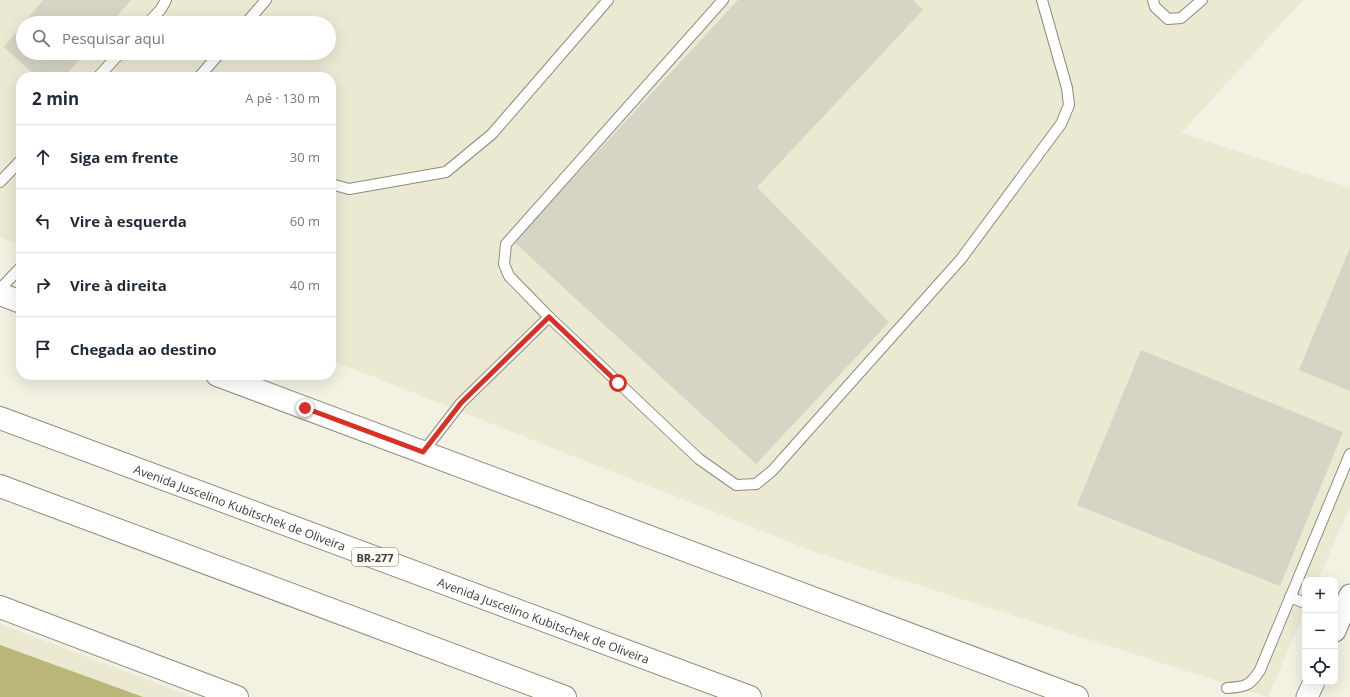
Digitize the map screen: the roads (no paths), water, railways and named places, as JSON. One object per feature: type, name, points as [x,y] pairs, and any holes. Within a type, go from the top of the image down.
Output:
[{"type":"main road","points":[[0,294],[16,300]]},
{"type":"main road","points":[[230,380],[1076,697]]},
{"type":"main road","name":"Avenida Juscelino Kubitschek de Oliveira","points":[[0,418],[750,697]]},
{"type":"main road","points":[[0,486],[565,697]]},
{"type":"main road","points":[[0,607],[237,697]]},
{"type":"street","points":[[1338,619],[1350,595]]},
{"type":"street","points":[[1307,697],[1313,685]]},
{"type":"lane","points":[[154,16],[166,0]]},
{"type":"lane","points":[[252,16],[266,0]]},
{"type":"lane","points":[[336,185],[349,189],[446,172],[492,134],[608,0]]},
{"type":"lane","points":[[723,0],[506,244],[504,264],[509,276],[549,317],[699,459],[736,485],[756,484],[772,471],[961,259],[1061,124],[1069,105],[1067,88],[1042,0]]},
{"type":"lane","points":[[1153,0],[1155,7],[1168,19],[1181,18],[1202,0]]},
{"type":"lane","points":[[103,72],[114,60]]},
{"type":"lane","points":[[203,72],[214,60]]},
{"type":"lane","points":[[0,182],[16,165]]},
{"type":"lane","points":[[0,288],[16,272]]},
{"type":"lane","points":[[423,452],[461,403],[549,317]]},
{"type":"lane","points":[[1227,688],[1244,687],[1254,680],[1260,670],[1350,454]]},
{"type":"lane","points":[[1290,598],[1302,602]]}]
